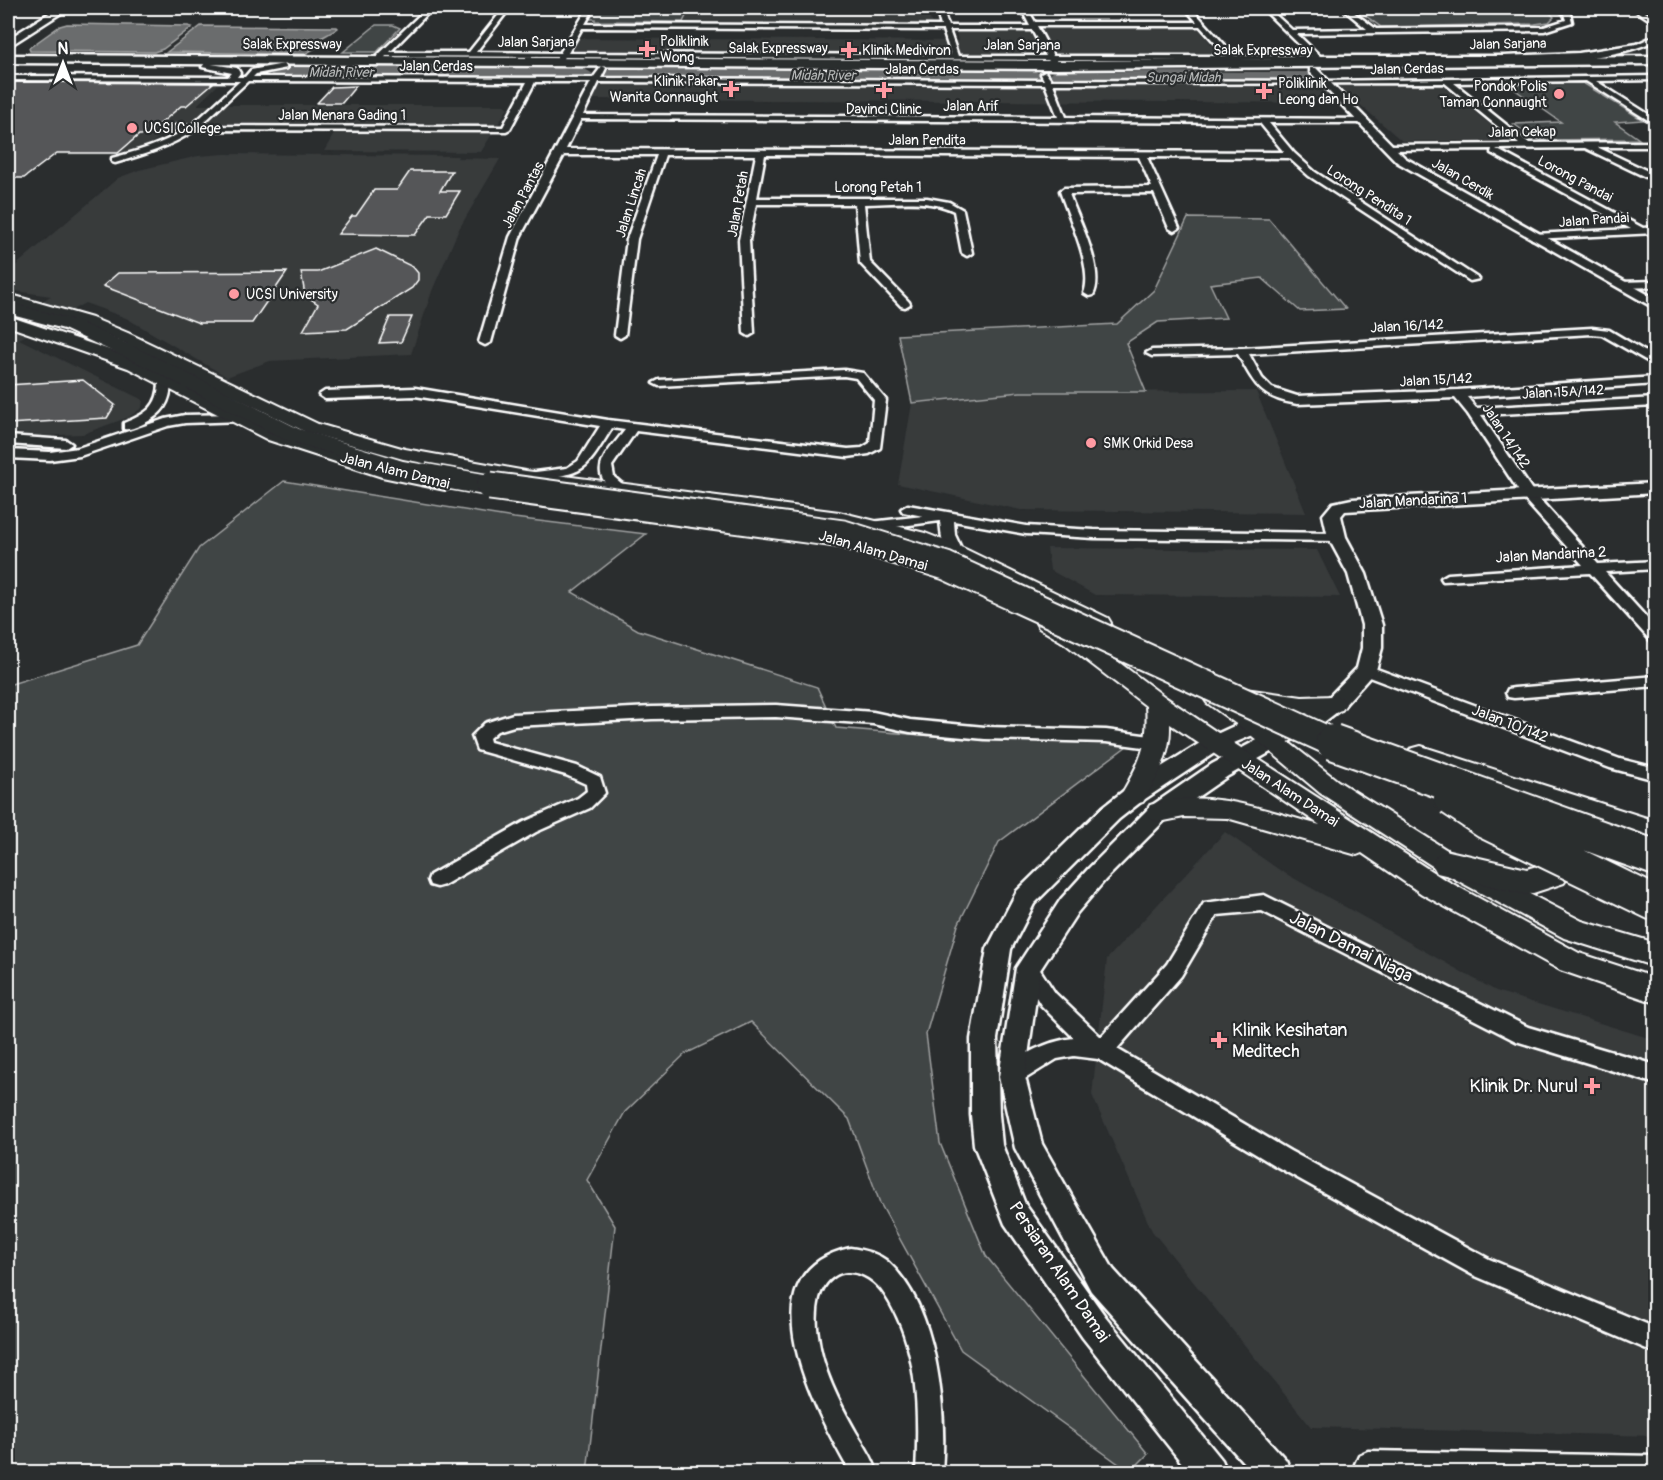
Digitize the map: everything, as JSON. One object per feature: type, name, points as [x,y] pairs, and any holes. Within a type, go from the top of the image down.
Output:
[{"type":"highway","points":[[8,35],[50,8]]},
{"type":"highway","points":[[8,44],[64,8]]},
{"type":"highway","points":[[1590,69],[1656,52]]},
{"type":"highway","name":"Salak Expressway","points":[[9,61],[382,57],[1049,64],[1315,64],[1590,69],[1656,60]]},
{"type":"highway","name":"Salak Expressway","points":[[9,61],[602,68],[1235,61],[1590,69]]},
{"type":"highway","points":[[1590,69],[1656,68]]},
{"type":"highway","points":[[8,309],[71,325],[153,363],[291,434],[400,467],[519,487],[845,531],[946,561],[1356,736],[1656,833]]},
{"type":"highway","points":[[8,309],[77,332],[148,364],[288,437],[397,469],[517,491],[843,534],[945,566],[1350,750],[1656,858]]},
{"type":"highway","points":[[1356,736],[1487,822],[1656,904]]},
{"type":"highway","points":[[1449,864],[1527,882],[1552,874],[1574,841],[1617,837],[1656,840]]},
{"type":"main road","name":"Jalan Alam Damai","points":[[8,299],[86,321],[114,332],[312,428],[403,454],[526,477],[839,518],[925,539],[1099,622],[1204,689],[1254,725],[1329,787],[1449,864],[1574,930],[1656,955]]},
{"type":"main road","name":"Jalan Alam Damai","points":[[8,321],[134,364],[274,436],[400,475],[457,487],[705,516],[802,531],[904,557],[972,584],[1063,633],[1215,743],[1432,886],[1570,962],[1656,992]]},
{"type":"main road","points":[[1204,689],[1302,705],[1334,704]]},
{"type":"main road","points":[[1134,795],[1154,763],[1161,732],[1157,703]]},
{"type":"main road","points":[[1311,721],[1315,757],[1329,787]]},
{"type":"main road","points":[[1159,812],[1184,808],[1227,809],[1382,853]]},
{"type":"street","points":[[382,57],[430,8]]},
{"type":"street","points":[[471,54],[507,8]]},
{"type":"street","points":[[561,58],[591,8]]},
{"type":"street","points":[[939,8],[955,57]]},
{"type":"street","points":[[1024,8],[1049,64],[1048,82],[1063,119]]},
{"type":"street","points":[[1188,8],[1235,61]]},
{"type":"street","points":[[1265,8],[1290,32],[1315,64]]},
{"type":"street","points":[[1345,8],[1374,31]]},
{"type":"street","points":[[1290,32],[1544,29],[1570,21],[1567,13],[1558,8]]},
{"type":"street","points":[[1635,8],[1656,22]]},
{"type":"street","points":[[1109,14],[1115,24]]},
{"type":"street","points":[[580,26],[946,28],[1203,24]]},
{"type":"street","name":"Jalan Sarjana","points":[[1235,61],[1315,64],[1596,55],[1635,48],[1652,42],[1656,37]]},
{"type":"street","name":"Jalan Sarjana","points":[[382,57],[471,54],[561,58],[955,57],[1049,64]]},
{"type":"street","name":"Jalan Cerdik","points":[[1315,64],[1325,83],[1389,148],[1420,172],[1621,285]]},
{"type":"street","points":[[205,65],[234,70],[236,73],[224,86]]},
{"type":"street","points":[[115,160],[147,151],[178,138],[193,128],[246,79],[261,70],[284,66]]},
{"type":"street","name":"Jalan Pantas","points":[[485,342],[515,237],[561,152],[602,68]]},
{"type":"street","points":[[1590,69],[1656,123]]},
{"type":"street","name":"Jalan Cerdas","points":[[8,78],[1325,83],[1448,82],[1590,69],[1656,78]]},
{"type":"street","name":"Jalan Menara Gading 1","points":[[178,128],[506,129],[532,80]]},
{"type":"street","points":[[1448,82],[1527,146]]},
{"type":"street","points":[[147,151],[190,117]]},
{"type":"street","name":"Jalan Arif","points":[[579,117],[1362,121]]},
{"type":"street","name":"Lorong Pendita 1","points":[[1262,120],[1312,174],[1474,279]]},
{"type":"street","name":"Jalan Cekap","points":[[1389,148],[1656,144]]},
{"type":"street","points":[[1584,145],[1656,178]]},
{"type":"street","name":"Jalan Pendita","points":[[561,152],[1292,155]]},
{"type":"street","name":"Jalan Lincah","points":[[620,335],[632,238],[662,152]]},
{"type":"street","name":"Lorong Pandai","points":[[1494,152],[1642,231]]},
{"type":"street","name":"Jalan Petah","points":[[749,333],[744,240],[761,153]]},
{"type":"street","points":[[1142,155],[1174,228]]},
{"type":"street","points":[[1089,293],[1091,288],[1090,264],[1064,191],[1157,190]]},
{"type":"street","name":"Lorong Petah 1","points":[[752,201],[927,201],[953,206],[958,210],[967,253]]},
{"type":"street","points":[[859,201],[865,263],[905,304]]},
{"type":"street","name":"Jalan Pandai","points":[[1535,237],[1656,230]]},
{"type":"street","points":[[1621,285],[1656,284]]},
{"type":"street","points":[[1621,285],[1656,305]]},
{"type":"street","name":"Jalan 16/142","points":[[1152,353],[1242,351],[1592,331],[1605,332],[1656,363]]},
{"type":"street","name":"Jalan 15/142","points":[[1242,351],[1263,388],[1271,395],[1281,399],[1458,394],[1656,381]]},
{"type":"street","points":[[325,395],[415,392],[608,424],[848,453],[865,451],[876,445],[880,400],[859,375],[844,373],[659,383]]},
{"type":"street","points":[[8,440],[35,444],[64,444],[94,439],[144,420],[155,413],[164,401],[165,381]]},
{"type":"street","name":"Jalan 14/142","points":[[1458,394],[1473,412],[1529,496]]},
{"type":"street","name":"Jalan 15A/142","points":[[1473,412],[1656,402]]},
{"type":"street","points":[[8,454],[50,456],[80,452],[165,423],[185,419],[239,418]]},
{"type":"street","points":[[526,477],[570,471],[583,464],[608,424]]},
{"type":"street","points":[[621,489],[609,480],[605,473],[606,466],[633,427]]},
{"type":"street","points":[[21,455],[35,444]]},
{"type":"street","name":"Jalan Mandarina 1","points":[[1366,670],[1372,648],[1372,625],[1357,574],[1337,537],[1332,515],[1339,507],[1352,504],[1656,488]]},
{"type":"street","points":[[1529,496],[1656,638]]},
{"type":"street","points":[[908,509],[1026,530],[1296,538],[1337,537]]},
{"type":"street","points":[[871,526],[916,522],[947,516]]},
{"type":"street","points":[[947,516],[946,531],[956,552]]},
{"type":"street","name":"Jalan Mandarina 2","points":[[1448,578],[1656,566]]},
{"type":"street","points":[[1273,741],[1311,721],[1334,704],[1366,670]]},
{"type":"street","name":"Jalan 10/142","points":[[1366,670],[1616,764],[1656,774]]},
{"type":"street","points":[[1514,693],[1656,681]]},
{"type":"street","points":[[1254,725],[1334,704]]},
{"type":"street","points":[[438,880],[531,827],[584,803],[596,793],[594,781],[571,770],[483,746],[480,736],[491,727],[513,720],[652,712],[776,711],[873,718],[910,726],[985,733],[1106,736],[1158,743]]},
{"type":"street","name":"Persiaran Alam Damai","points":[[1210,1473],[1094,1327],[1015,1214],[988,1145],[984,1039],[999,949],[1024,898],[1111,813],[1134,795],[1215,743],[1254,725]]},
{"type":"street","name":"Persiaran Alam Damai","points":[[1273,741],[1239,759],[1159,812],[1097,874],[1069,906],[1028,968],[1014,1049],[1012,1077],[1029,1148],[1102,1280],[1274,1473]]},
{"type":"street","name":"Jalan Damai Niaga","points":[[1102,1051],[1174,970],[1211,908],[1264,903],[1523,1035],[1656,1075]]},
{"type":"street","points":[[1028,968],[1048,999],[1102,1051],[1282,1158],[1481,1267],[1656,1341]]},
{"type":"street","points":[[1012,1077],[1057,1048],[1076,1046],[1102,1051]]},
{"type":"street","points":[[864,1473],[829,1407],[810,1355],[804,1317],[809,1288],[826,1267],[848,1258],[871,1262],[891,1283],[914,1326],[927,1377],[932,1427],[929,1473]]},
{"type":"street","points":[[1368,1464],[1656,1469]]},
{"type":"shaded area","points":[[595,8],[690,8],[683,22],[588,19]]},
{"type":"shaded area","points":[[690,8],[926,8],[932,24],[683,22]]},
{"type":"shaded area","points":[[1355,8],[1545,8],[1554,17],[1549,22],[1535,24],[1381,27]]},
{"type":"shaded area","points":[[67,24],[192,27],[163,49],[154,52],[30,51],[29,48],[60,26]]},
{"type":"shaded area","points":[[376,25],[393,25],[400,28],[377,52],[343,52]]},
{"type":"shaded area","points":[[201,26],[338,28],[314,42],[311,45],[319,46],[305,54],[167,52]]},
{"type":"shaded area","points":[[1038,26],[1197,27],[1222,57],[559,55],[571,38],[958,41],[956,31],[1039,30]]},
{"type":"shaded area","points":[[1592,74],[1604,81],[1442,85],[1510,141],[1402,141],[1358,103],[580,99],[587,85],[544,84],[548,77],[1316,80]]},
{"type":"shaded area","points":[[8,80],[212,81],[218,85],[197,105],[504,105],[508,108],[481,152],[324,151],[334,134],[167,133],[140,150],[116,155],[8,155]]},
{"type":"shaded area","points":[[1583,83],[1643,120],[1615,122],[1639,139],[1541,140],[1529,135],[1514,124],[1561,122],[1507,84]]},
{"type":"shaded area","name":"UCSI University","points":[[224,154],[458,156],[457,158],[500,159],[459,229],[432,291],[411,354],[270,361],[227,377],[126,318],[85,303],[19,339],[143,400],[142,408],[129,417],[83,434],[35,436],[8,431],[8,320],[51,296],[8,290],[8,272],[118,178],[139,170],[198,156]]},
{"type":"shaded area","points":[[1188,218],[1269,219],[1346,309],[1300,311],[1262,278],[1210,284],[1226,318],[1158,322],[1126,343],[1146,392],[1020,392],[912,403],[898,335],[1117,324],[1154,290]]},
{"type":"shaded area","name":"SMK Orkid Desa","points":[[1256,391],[1306,513],[1021,510],[898,484],[912,403],[1020,392]]},
{"type":"shaded area","points":[[284,481],[514,518],[646,534],[572,592],[638,630],[817,687],[836,728],[983,740],[1131,743],[999,842],[958,925],[926,1034],[940,1143],[986,1256],[1148,1454],[1130,1472],[961,1350],[880,1203],[849,1119],[751,1022],[685,1054],[625,1112],[587,1180],[615,1226],[587,1472],[8,1472],[8,685],[137,645],[199,548]]},
{"type":"shaded area","points":[[1047,548],[1317,550],[1340,597],[1095,595],[1050,570]]},
{"type":"shaded area","points":[[1225,832],[1281,871],[1496,991],[1655,1040],[1655,1436],[1311,1427],[1152,1231],[1092,1095],[1107,959]]},
{"type":"building","points":[[8,82],[213,83],[147,135],[139,135],[118,153],[57,153],[24,178],[8,178]]},
{"type":"building","points":[[356,86],[342,103],[317,103],[332,87]]},
{"type":"building","points":[[410,171],[452,171],[440,191],[460,191],[446,214],[430,214],[415,235],[338,234],[352,216],[356,216],[374,190],[397,190]]},
{"type":"building","points":[[376,249],[413,267],[418,273],[418,280],[412,288],[347,329],[303,331],[318,304],[305,295],[301,272],[318,272]]},
{"type":"building","points":[[287,272],[252,323],[199,323],[103,286],[118,273]]},
{"type":"building","points":[[390,317],[412,317],[401,342],[379,343]]},
{"type":"building","points":[[83,380],[115,405],[107,418],[8,424],[8,385]]},
{"type":"waterway","name":"Midah River","points":[[277,71],[585,74]]},
{"type":"waterway","name":"Midah River","points":[[610,74],[1035,76]]},
{"type":"waterway","name":"Sungai Midah","points":[[1055,76],[1311,77]]},
{"type":"place","name":"Poliklinik Wong","points":[[647,49]]},
{"type":"place","name":"Klinik Mediviron","points":[[849,50]]},
{"type":"place","name":"Klinik Pakar Wanita Connaught","points":[[731,89]]},
{"type":"place","name":"Davinci Clinic","points":[[884,90]]},
{"type":"place","name":"Poliklinik Leong dan Ho","points":[[1264,91]]},
{"type":"place","name":"Pondok Polis Taman Connaught","points":[[1559,94]]},
{"type":"place","name":"UCSI College","points":[[132,128]]},
{"type":"place","name":"UCSI University","points":[[234,294]]},
{"type":"place","name":"SMK Orkid Desa","points":[[1091,443]]},
{"type":"place","name":"Klinik Kesihatan Meditech","points":[[1219,1040]]},
{"type":"place","name":"Klinik Dr. Nurul","points":[[1592,1086]]}]
